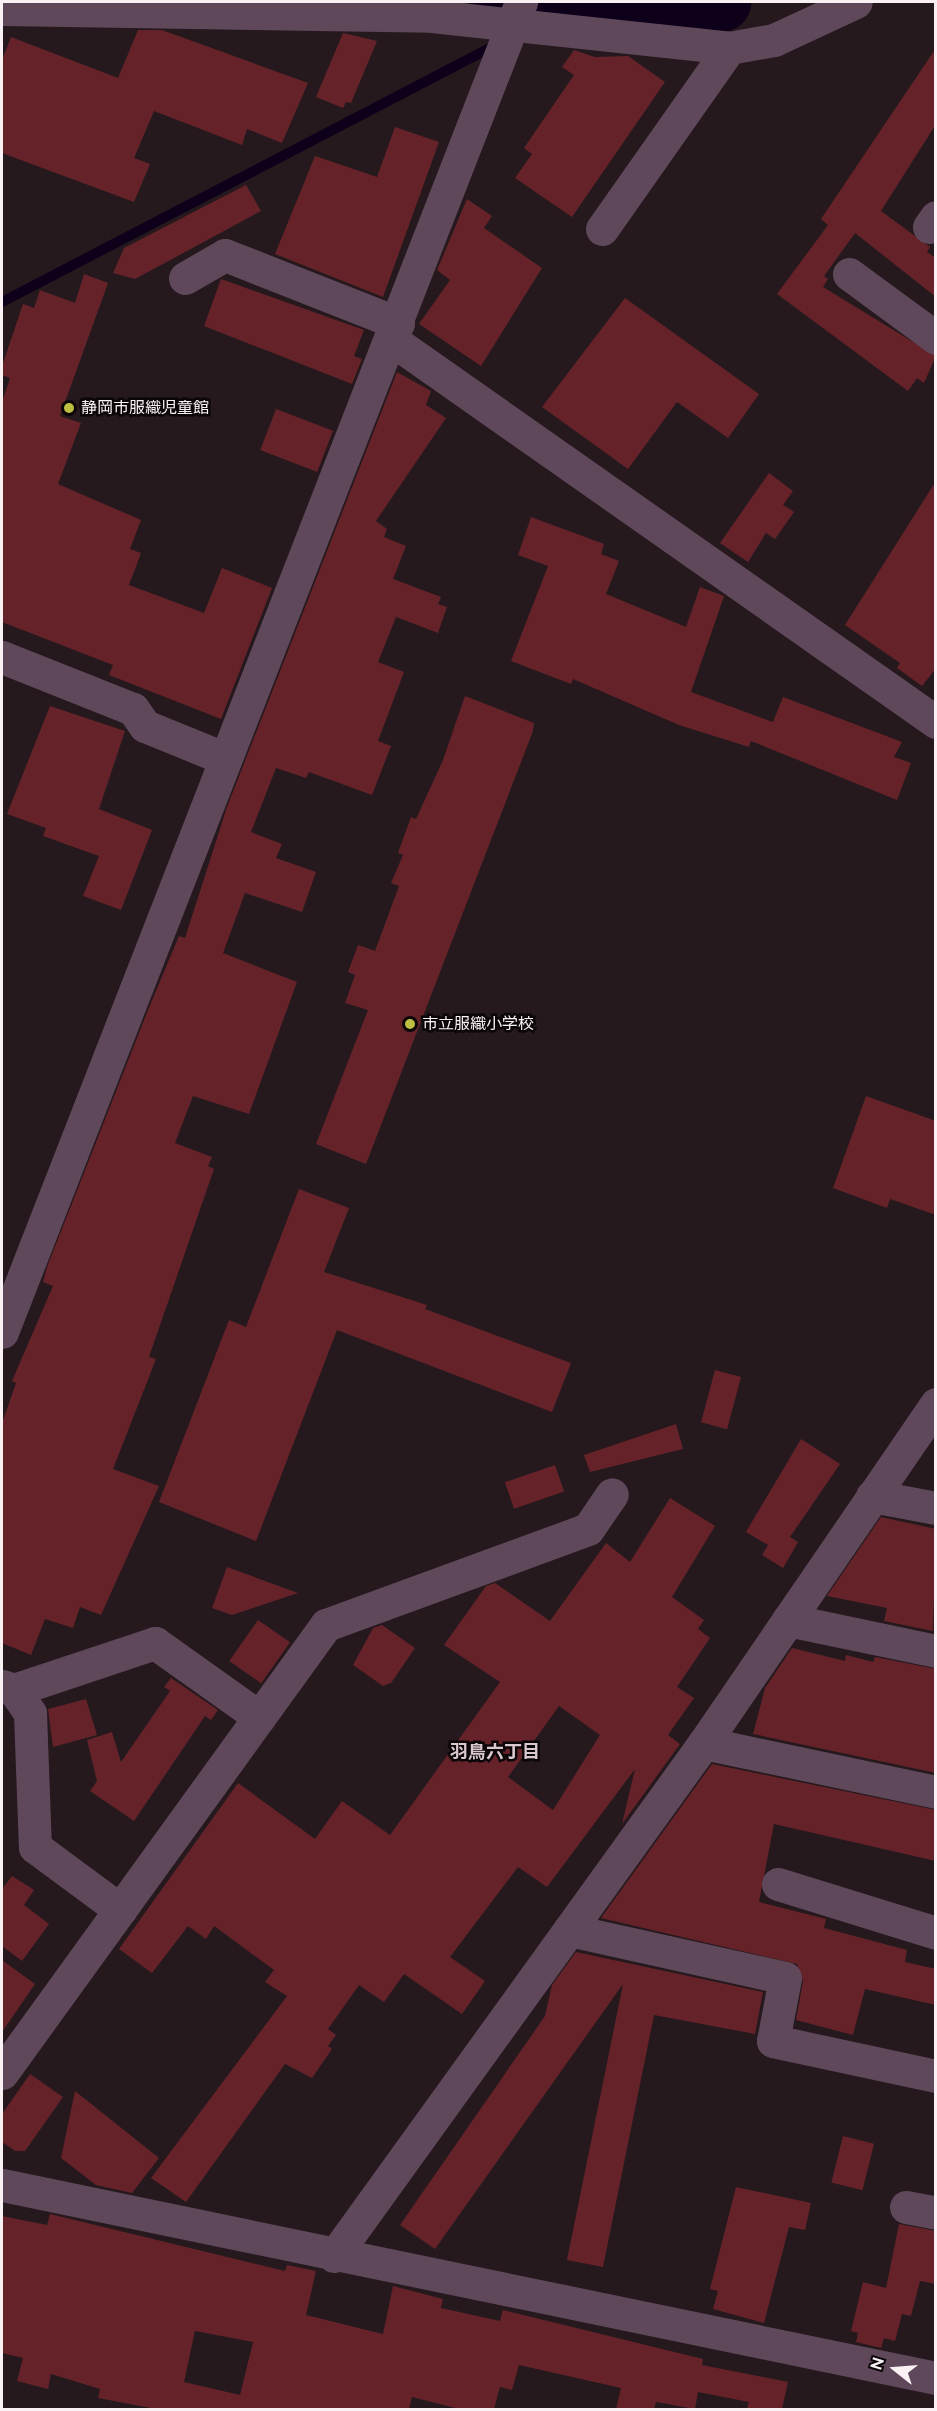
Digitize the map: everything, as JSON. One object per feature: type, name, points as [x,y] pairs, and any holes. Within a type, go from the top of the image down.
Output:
[{"type":"street","points":[[2,9],[516,12],[729,48],[774,40],[856,2]]},
{"type":"street","points":[[2,1332],[395,332],[516,12]]},
{"type":"street","points":[[602,229],[729,48]]},
{"type":"street","points":[[185,278],[225,255],[395,332],[930,708]]},
{"type":"street","points":[[849,274],[936,338]]},
{"type":"street","points":[[2,657],[133,710],[145,726],[226,759]]},
{"type":"street","points":[[334,2256],[704,1743],[936,1404]]},
{"type":"street","points":[[2,2073],[326,1625],[588,1529],[612,1494]]},
{"type":"street","points":[[872,1496],[936,1508]]},
{"type":"street","points":[[788,1620],[936,1651]]},
{"type":"street","points":[[120,1910],[35,1847],[30,1713],[8,1688],[155,1643],[259,1717]]},
{"type":"street","points":[[704,1743],[936,1792]]},
{"type":"street","points":[[778,1884],[936,1933]]},
{"type":"street","points":[[569,1930],[785,1978],[773,2041],[936,2076]]},
{"type":"street","points":[[2,2185],[334,2256],[936,2378]]},
{"type":"building","points":[[138,30],[162,30],[308,83],[282,143],[247,129],[242,145],[154,111],[134,158],[150,164],[134,202],[2,153],[2,60],[11,37],[118,78]]},
{"type":"building","points":[[343,33],[377,41],[351,103],[346,102],[343,108],[316,97]]},
{"type":"building","points":[[936,48],[936,124],[881,211],[930,247],[927,252],[936,258],[936,297],[855,233],[824,276],[828,279],[823,287],[936,356],[924,383],[917,378],[908,391],[777,294],[828,225],[821,219]]},
{"type":"building","points":[[574,50],[595,57],[628,56],[665,82],[572,217],[515,178],[532,154],[524,148],[574,75],[562,67]]},
{"type":"building","points":[[395,127],[439,142],[383,297],[275,254],[315,156],[377,177]]},
{"type":"building","points":[[246,185],[261,211],[135,279],[113,273],[124,248]]},
{"type":"building","points":[[467,199],[492,216],[484,228],[542,268],[481,366],[419,324],[450,280],[437,270]]},
{"type":"building","points":[[84,274],[108,283],[60,416],[81,423],[58,484],[141,520],[130,549],[141,553],[129,585],[204,613],[222,568],[272,588],[221,719],[109,675],[113,665],[2,622],[2,402],[10,378],[2,375],[2,366],[23,304],[34,308],[40,290],[75,303]]},
{"type":"building","points":[[221,279],[364,330],[354,356],[362,359],[352,384],[204,326]]},
{"type":"building","points":[[625,298],[759,394],[728,438],[677,402],[628,469],[542,407]]},
{"type":"building","points":[[397,372],[431,391],[426,405],[446,418],[376,521],[387,529],[384,537],[406,546],[393,579],[441,597],[438,604],[447,607],[438,633],[396,617],[378,662],[404,672],[378,741],[391,746],[372,795],[309,772],[306,778],[276,768],[251,832],[282,844],[276,858],[316,872],[302,912],[245,893],[223,953],[297,982],[249,1114],[193,1096],[175,1143],[212,1157],[208,1166],[214,1169],[149,1357],[156,1359],[113,1469],[159,1486],[101,1615],[80,1607],[73,1628],[45,1619],[31,1655],[2,1643],[2,1423],[16,1383],[12,1381],[53,1286],[43,1282],[47,1267],[179,936],[185,938],[227,807]]},
{"type":"building","points":[[276,409],[333,431],[317,472],[260,450]]},
{"type":"building","points":[[769,473],[793,491],[783,505],[794,512],[775,539],[766,533],[748,562],[720,543]]},
{"type":"building","points":[[936,481],[936,668],[922,686],[897,668],[900,663],[845,625]]},
{"type":"building","points":[[531,517],[604,544],[601,554],[619,561],[606,594],[686,627],[700,587],[724,596],[691,692],[773,722],[783,697],[902,742],[894,757],[911,763],[897,800],[751,741],[749,747],[679,725],[573,679],[571,684],[511,661],[548,566],[518,555]]},
{"type":"building","points":[[465,696],[534,723],[533,731],[366,1164],[316,1144],[368,1010],[345,1003],[355,975],[348,972],[358,945],[375,951],[399,886],[391,883],[403,855],[398,853],[411,817],[416,819],[443,760]]},
{"type":"building","points":[[50,706],[125,731],[99,809],[152,830],[121,910],[83,896],[99,856],[43,836],[46,828],[7,814]]},
{"type":"building","points":[[866,1096],[936,1121],[936,1215],[890,1199],[887,1208],[833,1188]]},
{"type":"building","points":[[299,1189],[349,1208],[324,1272],[427,1305],[425,1309],[571,1363],[552,1412],[337,1330],[256,1541],[159,1502],[229,1320],[246,1327]]},
{"type":"building","points":[[715,1370],[741,1377],[727,1429],[701,1422]]},
{"type":"building","points":[[676,1424],[683,1449],[590,1472],[584,1455]]},
{"type":"building","points":[[801,1439],[840,1464],[790,1537],[798,1542],[783,1568],[762,1555],[768,1545],[746,1532]]},
{"type":"building","points":[[555,1465],[564,1491],[514,1509],[505,1482]]},
{"type":"building","points":[[670,1498],[715,1526],[672,1597],[704,1620],[698,1629],[710,1638],[677,1687],[694,1698],[668,1735],[680,1744],[622,1824],[635,1769],[547,1887],[518,1867],[450,1957],[485,1981],[462,2014],[404,1974],[384,2002],[359,1985],[328,2029],[336,2035],[328,2046],[332,2049],[312,2078],[285,2064],[186,2202],[151,2178],[287,1996],[265,1982],[274,1970],[214,1926],[206,1939],[188,1926],[152,1973],[119,1949],[238,1783],[315,1839],[342,1801],[390,1835],[500,1682],[444,1645],[486,1586],[495,1583],[550,1621],[606,1543],[630,1562]],"holes":[[[559,1706],[600,1735],[553,1810],[508,1777]]]},
{"type":"building","points":[[881,1517],[936,1529],[933,1631],[884,1621],[887,1608],[827,1596]]},
{"type":"building","points":[[227,1567],[298,1593],[232,1615],[212,1608]]},
{"type":"building","points":[[258,1620],[290,1642],[261,1683],[229,1661]]},
{"type":"building","points":[[382,1625],[415,1648],[391,1683],[383,1686],[353,1665],[373,1628]]},
{"type":"building","points":[[792,1648],[845,1661],[846,1655],[873,1662],[875,1657],[936,1669],[936,1773],[753,1734],[765,1688]]},
{"type":"building","points":[[171,1678],[218,1710],[211,1720],[205,1716],[134,1821],[90,1791],[97,1781],[87,1740],[112,1732],[121,1762],[170,1691],[164,1687]]},
{"type":"building","points":[[86,1699],[97,1735],[53,1747],[48,1709]]},
{"type":"building","points":[[712,1764],[936,1810],[936,1861],[774,1824],[759,1902],[826,1919],[824,1928],[907,1950],[905,1962],[936,1969],[936,2005],[865,1989],[853,2035],[796,2020],[803,1981],[797,1964],[601,1918]]},
{"type":"building","points":[[12,1876],[34,1890],[24,1905],[49,1924],[22,1961],[2,1946],[2,1889]]},
{"type":"building","points":[[576,1952],[763,1992],[755,2034],[654,2015],[603,2267],[567,2260],[623,1984],[435,2249],[400,2225],[545,2016],[552,1985]]},
{"type":"building","points":[[2,1960],[35,1984],[2,2032]]},
{"type":"building","points":[[30,2074],[63,2097],[25,2151],[15,2151],[2,2142],[2,2114]]},
{"type":"building","points":[[75,2091],[159,2158],[132,2193],[96,2185],[61,2158]]},
{"type":"building","points":[[843,2136],[874,2144],[862,2190],[831,2183]]},
{"type":"building","points":[[736,2187],[811,2203],[805,2230],[789,2227],[764,2323],[713,2309],[718,2291],[710,2289]]},
{"type":"building","points":[[50,2214],[285,2271],[287,2265],[316,2271],[306,2315],[383,2334],[393,2286],[443,2299],[441,2308],[500,2321],[503,2310],[703,2359],[702,2365],[788,2382],[782,2409],[747,2409],[749,2402],[698,2392],[695,2409],[656,2402],[654,2409],[616,2409],[621,2388],[519,2365],[512,2390],[500,2387],[494,2409],[459,2409],[412,2397],[409,2409],[156,2409],[98,2398],[100,2389],[51,2374],[48,2389],[17,2381],[23,2358],[2,2353],[2,2216],[47,2225]],"holes":[[[195,2331],[253,2342],[240,2395],[184,2382]]]},
{"type":"building","points":[[899,2224],[936,2231],[936,2284],[920,2281],[911,2316],[902,2314],[895,2341],[884,2338],[881,2348],[856,2342],[858,2333],[851,2331],[863,2282],[886,2288]]},
{"type":"waterway","points":[[563,8],[667,10],[721,2]]},
{"type":"waterway","points":[[474,5],[563,8]]},
{"type":"waterway","points":[[2,302],[490,48]]},
{"type":"place","name":"静岡市服織児童館","points":[[69,408]]},
{"type":"place","name":"市立服織小学校","points":[[410,1024]]},
{"type":"district","name":"羽鳥六丁目","points":[[495,1752]]}]
